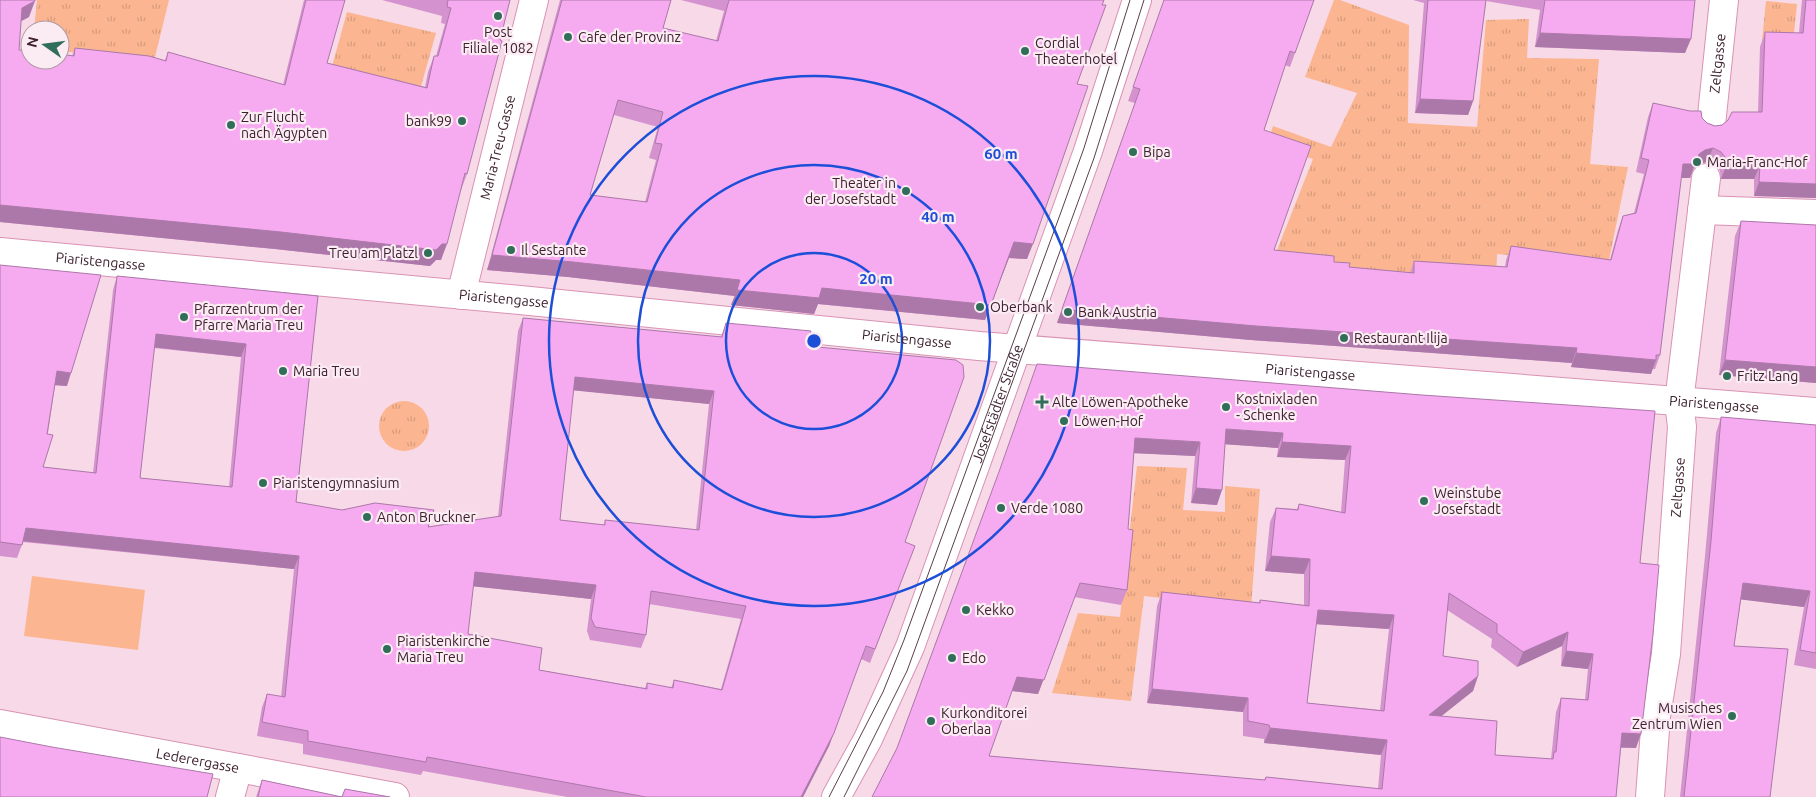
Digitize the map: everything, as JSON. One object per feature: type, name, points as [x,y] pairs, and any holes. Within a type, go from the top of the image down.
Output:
[{"type":"street","name":"Maria-Treu-Gasse","points":[[461,295],[534,0]]},
{"type":"street","name":"Josefstädter Straße","points":[[836,797],[868,739],[910,647],[1088,152],[1137,0]]},
{"type":"street","name":"Zeltgasse","points":[[1712,125],[1724,0]]},
{"type":"street","name":"Zeltgasse","points":[[1650,797],[1656,716],[1666,654],[1682,427],[1679,402],[1706,178]]},
{"type":"street","points":[[1702,210],[1816,214]]},
{"type":"street","name":"Piaristengasse","points":[[0,252],[1017,350],[1816,412]]},
{"type":"street","name":"Lederergasse","points":[[0,724],[395,797]]},
{"type":"street","points":[[230,797],[238,768]]},
{"type":"green space","points":[[37,0],[169,0],[154,61],[70,52],[70,20],[35,20]]},
{"type":"green space","points":[[1334,0],[1340,0],[1409,25],[1408,123],[1477,127],[1486,20],[1529,19],[1527,58],[1599,59],[1590,164],[1628,167],[1608,265],[1497,254],[1496,281],[1272,263],[1313,159],[1267,144],[1273,126],[1331,147],[1357,93],[1305,77]]},
{"type":"green space","points":[[1766,1],[1797,4],[1793,42],[1762,41]]},
{"type":"green space","points":[[347,12],[436,33],[420,90],[331,70]]},
{"type":"green space","points":[[404,401],[414,403],[422,408],[427,416],[429,426],[427,436],[422,444],[414,449],[404,451],[394,449],[386,444],[381,436],[379,426],[381,416],[386,408],[394,403]]},
{"type":"green space","points":[[1137,466],[1187,468],[1183,510],[1225,512],[1225,486],[1260,489],[1251,608],[1144,596],[1131,701],[1052,693],[1078,613],[1120,617]]},
{"type":"green space","points":[[32,576],[145,590],[138,650],[24,636]]},
{"type":"building","points":[[0,0],[35,0],[22,8],[19,50],[20,70],[70,70],[70,55],[74,56],[75,48],[149,56],[166,61],[168,52],[285,85],[306,0],[345,0],[327,63],[427,88],[434,56],[438,56],[451,8],[447,7],[448,0],[510,0],[500,40],[502,41],[447,244],[442,244],[436,250],[281,232],[0,205]]},
{"type":"building","points":[[562,0],[671,0],[663,28],[718,41],[729,0],[1104,0],[1102,5],[1106,5],[1077,84],[1088,86],[1033,244],[1014,242],[991,305],[822,288],[819,298],[737,290],[740,280],[492,255]],"holes":[[[618,100],[663,112],[655,143],[662,144],[647,202],[590,195]]]},
{"type":"building","points":[[1164,0],[1314,0],[1295,53],[1290,51],[1264,130],[1311,146],[1274,250],[1334,256],[1334,262],[1350,263],[1349,267],[1414,273],[1414,261],[1507,267],[1511,246],[1611,260],[1623,216],[1636,213],[1649,160],[1641,158],[1653,103],[1690,111],[1701,111],[1702,118],[1707,123],[1715,126],[1722,125],[1728,120],[1732,112],[1762,112],[1765,32],[1803,33],[1806,0],[1816,0],[1816,184],[1759,182],[1760,165],[1727,164],[1721,152],[1713,148],[1699,154],[1695,164],[1683,164],[1660,355],[1656,355],[1656,360],[1576,353],[1577,348],[1256,326],[1062,309],[1140,89],[1133,87]]},
{"type":"building","points":[[1428,0],[1486,0],[1473,101],[1420,99]]},
{"type":"building","points":[[1545,0],[1695,0],[1691,39],[1540,33]]},
{"type":"building","points":[[1741,221],[1816,225],[1816,367],[1725,360]]},
{"type":"building","points":[[0,265],[101,275],[71,373],[57,371],[47,434],[53,435],[43,467],[96,473],[117,276],[318,296],[296,502],[342,510],[375,503],[434,510],[428,527],[501,516],[523,318],[722,337],[726,323],[811,331],[807,346],[956,360],[963,365],[964,377],[905,542],[915,546],[875,649],[866,646],[834,733],[801,797],[646,797],[427,757],[426,762],[308,741],[308,731],[262,722],[267,694],[285,697],[299,556],[26,528],[22,545],[0,542]],"holes":[[[156,334],[246,344],[232,487],[140,478]],[[575,377],[714,391],[699,530],[605,520],[605,525],[560,520]],[[475,572],[596,585],[591,618],[595,627],[646,635],[651,591],[746,606],[722,690],[674,680],[673,688],[647,683],[647,689],[539,670],[542,648],[468,634]]]},
{"type":"building","points":[[1037,364],[1422,395],[1655,411],[1640,563],[1659,565],[1653,634],[1641,734],[1622,733],[1616,797],[872,797],[897,748]],"holes":[[[1226,429],[1283,433],[1282,442],[1351,446],[1345,513],[1299,504],[1298,510],[1276,508],[1271,556],[1310,559],[1309,606],[1260,600],[1260,603],[1162,592],[1152,689],[1248,698],[1248,721],[1269,725],[1270,728],[1387,740],[1382,789],[1266,777],[1265,780],[989,756],[1017,677],[1044,680],[1080,583],[1127,590],[1133,530],[1128,529],[1135,438],[1200,442],[1196,488],[1222,490]],[[1449,593],[1497,624],[1497,633],[1523,652],[1568,632],[1566,651],[1593,654],[1588,700],[1561,698],[1556,752],[1554,752],[1553,759],[1495,755],[1497,721],[1429,715],[1478,676],[1478,661],[1443,656]],[[1318,610],[1394,615],[1384,711],[1307,703]]]},
{"type":"building","points":[[1721,417],[1816,425],[1816,653],[1800,650],[1810,591],[1743,583],[1734,646],[1788,649],[1770,797],[1684,797],[1711,541]]},
{"type":"building","points":[[0,737],[213,774],[207,797],[0,797]]},
{"type":"building","points":[[262,780],[342,797],[258,797]]},
{"type":"building","points":[[345,789],[390,797],[342,797]]},
{"type":"tram line","points":[[829,797],[883,692],[904,640],[1084,148],[1130,0]]},
{"type":"tram line","points":[[844,797],[907,671],[1094,158],[1144,0]]},
{"type":"place","name":"Post Filiale 1082","points":[[498,16]]},
{"type":"place","name":"Cafe der Provinz","points":[[568,37]]},
{"type":"place","name":"Cordial Theaterhotel","points":[[1025,51]]},
{"type":"place","name":"bank99","points":[[462,121]]},
{"type":"place","name":"Zur Flucht nach Ägypten","points":[[231,125]]},
{"type":"place","name":"Bipa","points":[[1133,152]]},
{"type":"place","name":"Maria-Franc-Hof","points":[[1697,162]]},
{"type":"place","name":"Theater in der Josefstadt","points":[[906,191]]},
{"type":"place","name":"Il Sestante","points":[[511,250]]},
{"type":"place","name":"Treu am Platzl","points":[[428,253]]},
{"type":"place","name":"Oberbank","points":[[980,307]]},
{"type":"place","name":"Bank Austria","points":[[1068,312]]},
{"type":"place","name":"Pfarrzentrum der Pfarre Maria Treu","points":[[184,317]]},
{"type":"place","name":"Restaurant Ilija","points":[[1344,338]]},
{"type":"place","name":"Maria Treu","points":[[283,371]]},
{"type":"place","name":"Fritz Lang","points":[[1727,376]]},
{"type":"place","name":"Alte Löwen-Apotheke","points":[[1042,402]]},
{"type":"place","name":"Kostnixladen - Schenke","points":[[1226,407]]},
{"type":"place","name":"Löwen-Hof","points":[[1064,421]]},
{"type":"place","name":"Piaristengymnasium","points":[[263,483]]},
{"type":"place","name":"Weinstube Josefstadt","points":[[1424,501]]},
{"type":"place","name":"Verde 1080","points":[[1001,508]]},
{"type":"place","name":"Anton Bruckner","points":[[367,517]]},
{"type":"place","name":"Kekko","points":[[966,610]]},
{"type":"place","name":"Piaristenkirche Maria Treu","points":[[387,649]]},
{"type":"place","name":"Edo","points":[[952,658]]},
{"type":"place","name":"Musisches Zentrum Wien","points":[[1732,716]]},
{"type":"place","name":"Kurkonditorei Oberlaa","points":[[931,721]]}]
